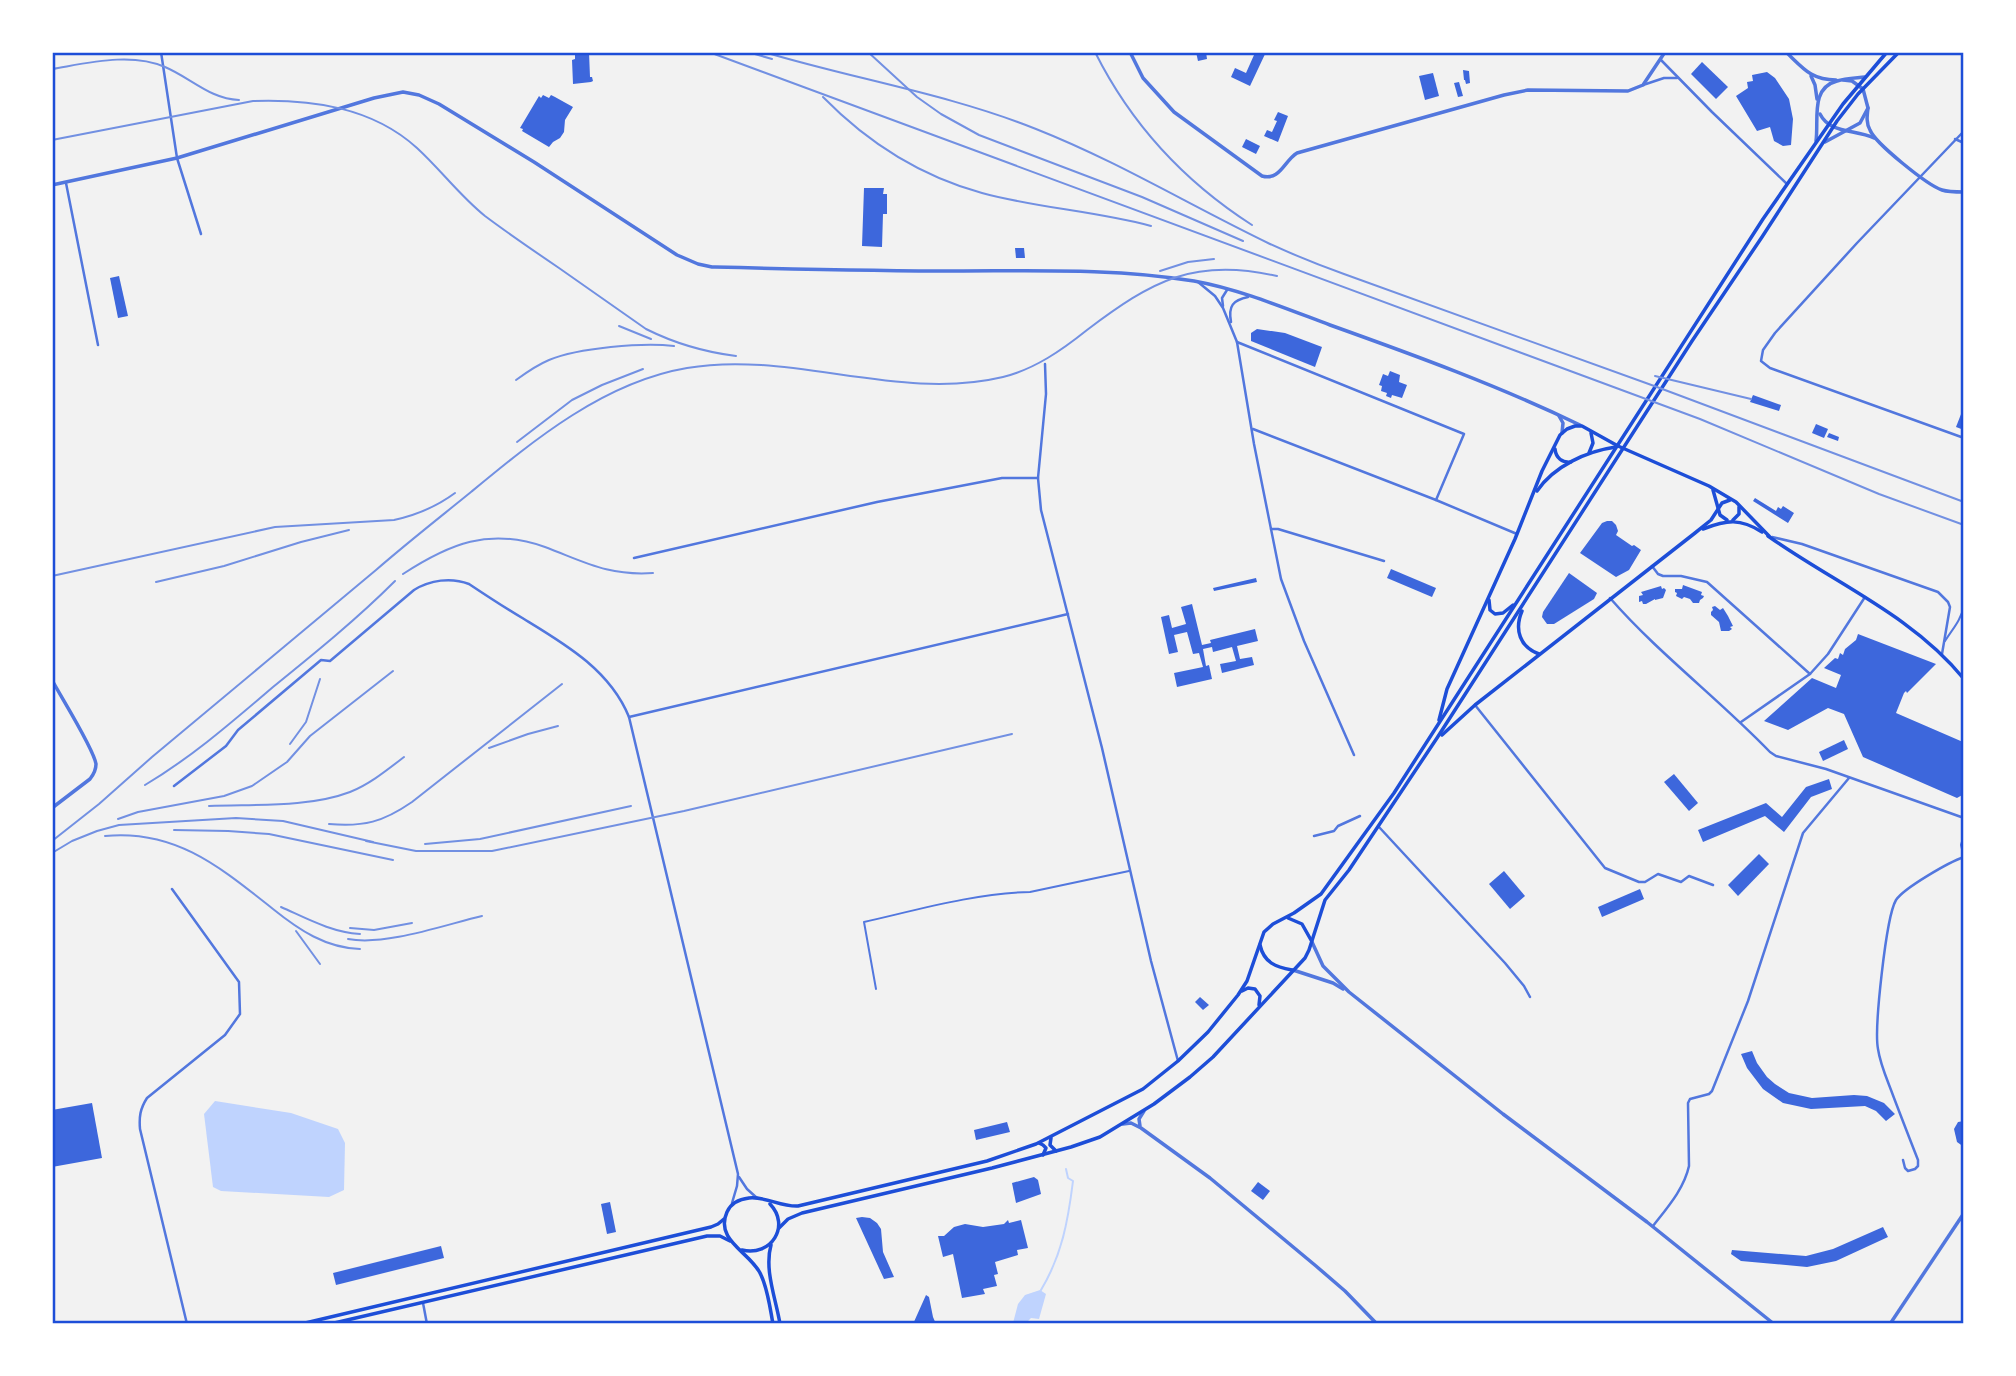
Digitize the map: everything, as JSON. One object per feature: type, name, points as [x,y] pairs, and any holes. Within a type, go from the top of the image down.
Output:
[{"type":"main road","points":[[779,1228],[788,1219],[802,1213],[1041,1156],[1094,1140],[1172,1092],[1205,1063],[1305,958],[1325,900],[1349,870],[1437,738],[1692,341],[1823,143],[1830,126],[1865,77],[1887,52]]},
{"type":"main road","points":[[301,1324],[711,1227],[718,1224],[729,1209],[743,1200],[757,1198],[798,1206],[975,1164],[1036,1144],[1143,1089],[1208,1032],[1240,992],[1252,969],[1261,936],[1268,928],[1309,904],[1326,888],[1394,793],[1816,141],[1899,52]]},
{"type":"main road","points":[[1438,723],[1447,689],[1534,495],[1542,471],[1562,433],[1570,427],[1582,426],[1618,446],[1709,486],[1736,503],[1769,536]]},
{"type":"main road","points":[[1589,454],[1592,443],[1590,431]]},
{"type":"main road","points":[[1556,444],[1555,451],[1560,459],[1565,462],[1576,460]]},
{"type":"main road","points":[[1534,495],[1550,475],[1589,454],[1618,446]]},
{"type":"main road","points":[[1709,486],[1715,494],[1723,518],[1753,527],[1865,597],[1914,630],[1942,654],[1964,679]]},
{"type":"main road","points":[[1437,738],[1539,654],[1711,520],[1725,501],[1736,503]]},
{"type":"main road","points":[[1695,533],[1730,521],[1739,514],[1736,503]]},
{"type":"main road","points":[[1489,598],[1490,610],[1497,614],[1506,612],[1518,598]]},
{"type":"main road","points":[[1525,603],[1519,618],[1518,632],[1524,645],[1539,654]]},
{"type":"main road","points":[[1964,835],[1964,856]]},
{"type":"main road","points":[[1280,919],[1291,918],[1302,923],[1312,942]]},
{"type":"main road","points":[[1259,943],[1268,961],[1293,970]]},
{"type":"main road","points":[[1240,992],[1248,988],[1255,989],[1260,996],[1258,1007]]},
{"type":"main road","points":[[1053,1136],[1049,1140],[1050,1145],[1053,1150],[1059,1151]]},
{"type":"main road","points":[[1036,1144],[1045,1146],[1045,1153],[1041,1156]]},
{"type":"main road","points":[[767,1201],[777,1213],[779,1228],[772,1243],[769,1270],[780,1324]]},
{"type":"main road","points":[[725,1217],[731,1242]]},
{"type":"main road","points":[[330,1324],[708,1236],[720,1236],[751,1259],[762,1277],[773,1324]]},
{"type":"main road","points":[[740,1250],[758,1251],[772,1243]]},
{"type":"street","points":[[161,52],[177,158],[201,234]]},
{"type":"street","points":[[1130,52],[1143,78],[1174,112],[1259,174],[1269,178],[1276,175],[1291,156],[1297,153],[1504,95],[1528,90],[1628,91],[1664,78],[1678,78]]},
{"type":"street","points":[[1643,85],[1665,52]]},
{"type":"street","points":[[1786,52],[1819,79],[1865,77]]},
{"type":"street","points":[[1661,60],[1787,184]]},
{"type":"street","points":[[1810,74],[1823,120],[1830,126],[1875,139]]},
{"type":"street","points":[[1816,141],[1820,92],[1825,87],[1841,80],[1859,85],[1867,101]]},
{"type":"street","points":[[1870,82],[1867,101],[1868,127],[1875,139],[1919,176],[1944,191],[1964,192]]},
{"type":"street","points":[[52,185],[177,158],[374,98],[394,93],[411,93],[439,104],[677,255],[705,266],[884,271],[1094,271],[1138,273],[1198,282],[1248,296],[1406,353],[1582,426]]},
{"type":"street","points":[[1823,143],[1860,123],[1867,108]]},
{"type":"street","points":[[1964,131],[1919,176],[1767,342],[1761,361],[1770,368],[1964,438]]},
{"type":"street","points":[[1955,139],[1964,143]]},
{"type":"street","points":[[66,183],[98,345]]},
{"type":"street","points":[[1198,282],[1215,296],[1223,308],[1237,342],[1281,579],[1287,599],[1354,755]]},
{"type":"street","points":[[1223,308],[1222,298],[1227,290]]},
{"type":"street","points":[[1231,325],[1232,304],[1248,296]]},
{"type":"street","points":[[1237,342],[1464,433],[1436,500]]},
{"type":"street","points":[[1045,364],[1046,394],[1038,478],[1041,510],[1178,1061]]},
{"type":"street","points":[[1558,415],[1563,423],[1562,433]]},
{"type":"street","points":[[1252,429],[1517,534]]},
{"type":"street","points":[[634,558],[877,502],[1003,478],[1038,478]]},
{"type":"street","points":[[1270,529],[1278,529],[1384,561]]},
{"type":"street","points":[[1769,536],[1802,544],[1941,595],[1950,607],[1942,654]]},
{"type":"street","points":[[1652,566],[1663,576],[1681,576],[1707,582],[1810,674]]},
{"type":"street","points":[[174,786],[226,746],[238,730],[321,660],[330,661],[424,584],[456,580],[469,584],[573,650],[600,674],[622,703],[629,718],[737,1174],[736,1193],[729,1209]]},
{"type":"street","points":[[1741,722],[1810,674],[1828,654],[1865,597]]},
{"type":"street","points":[[1610,598],[1770,752],[1964,818]]},
{"type":"street","points":[[629,718],[1068,614]]},
{"type":"street","points":[[52,680],[96,766],[90,779],[52,808]]},
{"type":"street","points":[[1475,705],[1605,868],[1639,882],[1645,882],[1658,874],[1681,883],[1689,876],[1713,885]]},
{"type":"street","points":[[1653,1226],[1680,1190],[1687,1174],[1688,1103],[1690,1099],[1712,1091],[1748,1001],[1804,833],[1849,778]]},
{"type":"street","points":[[1314,836],[1334,831],[1338,825],[1360,816]]},
{"type":"street","points":[[1378,827],[1505,963],[1530,997]]},
{"type":"street","points":[[1903,1160],[1908,1171],[1915,1170],[1918,1166],[1882,1066],[1876,1041],[1890,917],[1896,901],[1906,891],[1964,856]]},
{"type":"street","points":[[172,889],[239,982],[240,1014],[225,1035],[146,1098],[141,1108],[140,1129],[187,1324]]},
{"type":"street","points":[[1312,942],[1323,966],[1349,992],[1503,1114],[1653,1226],[1774,1324]]},
{"type":"street","points":[[1293,970],[1333,983],[1349,992]]},
{"type":"street","points":[[1141,1128],[1139,1119],[1144,1111]]},
{"type":"street","points":[[1123,1124],[1131,1123],[1141,1128],[1210,1178],[1345,1291],[1377,1324]]},
{"type":"street","points":[[737,1174],[757,1198]]},
{"type":"street","points":[[1890,1324],[1964,1213]]},
{"type":"street","points":[[422,1302],[427,1324]]},
{"type":"lane","points":[[1943,645],[1963,615],[1964,606]]},
{"type":"lane","points":[[876,989],[864,922],[1129,871]]},
{"type":"water","points":[[215,1101],[291,1113],[338,1129],[345,1143],[344,1190],[329,1197],[221,1191],[213,1187],[204,1114]]},
{"type":"water","points":[[1040,1290],[1046,1294],[1039,1319],[1031,1318],[1026,1323],[1013,1323],[1018,1304],[1025,1295]]},
{"type":"building","points":[[575,52],[589,52],[590,77],[593,81],[573,84],[572,60],[575,59]]},
{"type":"building","points":[[1196,52],[1206,52],[1207,59],[1198,61]]},
{"type":"building","points":[[1249,52],[1266,52],[1250,86],[1231,77],[1235,68],[1246,73],[1254,55]]},
{"type":"building","points":[[1702,62],[1728,87],[1716,99],[1691,74]]},
{"type":"building","points":[[1463,70],[1469,71],[1470,83],[1466,84]]},
{"type":"building","points":[[1767,72],[1775,78],[1789,99],[1793,119],[1791,145],[1783,146],[1774,141],[1770,127],[1757,131],[1736,96],[1748,88],[1747,82],[1753,81],[1752,75]]},
{"type":"building","points":[[1433,73],[1439,96],[1425,100],[1419,76]]},
{"type":"building","points":[[1459,82],[1463,96],[1458,97],[1454,83]]},
{"type":"building","points":[[543,95],[549,98],[551,95],[573,107],[565,120],[564,132],[549,147],[520,128],[539,96],[541,98]]},
{"type":"building","points":[[1278,112],[1288,116],[1278,142],[1264,136],[1267,130],[1272,132]]},
{"type":"building","points":[[1246,139],[1260,146],[1256,154],[1242,147]]},
{"type":"building","points":[[864,188],[884,188],[883,194],[887,194],[887,214],[883,214],[882,247],[862,246]]},
{"type":"building","points":[[1015,248],[1024,248],[1025,258],[1016,258]]},
{"type":"building","points":[[119,276],[128,316],[118,318],[110,278]]},
{"type":"building","points":[[1257,329],[1285,333],[1322,347],[1315,367],[1251,341],[1251,333]]},
{"type":"building","points":[[1390,371],[1400,375],[1399,382],[1407,385],[1402,398],[1392,395],[1391,398],[1381,391],[1382,386],[1379,385],[1383,374],[1388,376]]},
{"type":"building","points":[[1753,395],[1781,405],[1779,411],[1750,402]]},
{"type":"building","points":[[1964,409],[1964,430],[1956,427]]},
{"type":"building","points":[[1816,424],[1828,429],[1824,438],[1812,433]]},
{"type":"building","points":[[1829,433],[1839,437],[1838,441],[1827,437]]},
{"type":"building","points":[[1755,498],[1776,511],[1783,506],[1794,513],[1788,523],[1753,501]]},
{"type":"building","points":[[1607,521],[1616,525],[1616,535],[1641,550],[1629,570],[1616,577],[1580,553],[1602,523]]},
{"type":"building","points":[[1391,569],[1436,588],[1432,597],[1387,578]]},
{"type":"building","points":[[1569,573],[1597,593],[1594,599],[1554,624],[1547,624],[1542,617],[1543,612]]},
{"type":"building","points":[[1256,578],[1257,582],[1214,591],[1213,588]]},
{"type":"building","points":[[1683,585],[1702,592],[1701,595],[1704,596],[1699,603],[1676,596],[1675,589],[1682,589]]},
{"type":"building","points":[[1661,586],[1666,590],[1663,598],[1646,604],[1639,602],[1639,596],[1643,595],[1641,592]]},
{"type":"building","points":[[1192,604],[1202,645],[1211,643],[1210,640],[1255,629],[1258,641],[1237,646],[1240,659],[1252,657],[1254,665],[1222,673],[1220,664],[1236,661],[1232,647],[1213,652],[1212,647],[1203,649],[1212,679],[1177,687],[1174,673],[1203,667],[1199,653],[1193,654],[1187,632],[1174,635],[1178,652],[1169,654],[1161,617],[1169,615],[1172,628],[1186,624],[1181,607]]},
{"type":"building","points":[[1712,607],[1720,610],[1723,608],[1728,616],[1733,626],[1729,631],[1721,631],[1719,622],[1711,615]]},
{"type":"building","points":[[1858,634],[1936,664],[1904,693],[1896,713],[1963,742],[1964,794],[1957,798],[1863,757],[1844,714],[1828,708],[1788,730],[1764,721],[1812,678],[1836,688],[1841,675],[1824,668],[1835,658],[1838,659],[1840,653],[1843,655]]},
{"type":"building","points":[[1844,740],[1848,749],[1823,761],[1819,752]]},
{"type":"building","points":[[1674,774],[1698,803],[1689,811],[1664,782]]},
{"type":"building","points":[[1829,779],[1832,789],[1811,797],[1784,832],[1765,816],[1703,842],[1698,830],[1766,803],[1782,817],[1806,787]]},
{"type":"building","points":[[1759,854],[1769,864],[1738,896],[1728,885]]},
{"type":"building","points":[[1504,871],[1525,896],[1510,909],[1489,884]]},
{"type":"building","points":[[1640,889],[1644,899],[1602,917],[1598,907]]},
{"type":"building","points":[[1200,997],[1209,1005],[1203,1010],[1195,1002]]},
{"type":"building","points":[[1752,1051],[1767,1077],[1789,1093],[1812,1098],[1867,1096],[1884,1103],[1895,1114],[1886,1121],[1876,1111],[1865,1106],[1811,1109],[1783,1103],[1763,1089],[1747,1068],[1741,1054]]},
{"type":"building","points":[[92,1103],[102,1158],[52,1167],[52,1110]]},
{"type":"building","points":[[1964,1121],[1964,1147],[1957,1142],[1954,1129],[1958,1122]]},
{"type":"building","points":[[1007,1122],[1010,1132],[976,1140],[974,1130]]},
{"type":"building","points":[[1034,1177],[1038,1180],[1041,1194],[1016,1203],[1012,1183]]},
{"type":"building","points":[[1258,1182],[1270,1191],[1263,1200],[1251,1191]]},
{"type":"building","points":[[610,1202],[616,1232],[607,1234],[601,1204]]},
{"type":"building","points":[[856,1218],[870,1218],[881,1229],[883,1252],[894,1277],[884,1279]]},
{"type":"building","points":[[1008,1220],[1009,1223],[1021,1220],[1028,1248],[1017,1250],[1018,1255],[995,1262],[997,1286],[983,1289],[985,1294],[962,1298],[953,1254],[943,1257],[938,1236],[944,1236],[954,1227],[965,1224],[983,1227],[1004,1224]]},
{"type":"building","points":[[1883,1227],[1888,1237],[1836,1261],[1807,1267],[1741,1261],[1731,1254],[1732,1250],[1806,1256],[1833,1249]]},
{"type":"building","points":[[441,1246],[444,1258],[336,1285],[333,1273]]},
{"type":"building","points":[[926,1295],[929,1297],[936,1324],[913,1324]]},
{"type":"waterway","points":[[1041,1290],[1059,1251],[1066,1224],[1073,1181],[1068,1178],[1066,1169]]},
{"type":"railway","points":[[709,52],[1700,419],[1879,494],[1964,525]]},
{"type":"railway","points":[[748,52],[772,59]]},
{"type":"railway","points":[[764,52],[935,96],[1036,129],[1096,155],[1270,244],[1307,260],[1964,502]]},
{"type":"railway","points":[[868,52],[917,97],[979,135],[1142,197],[1243,241]]},
{"type":"railway","points":[[1095,52],[1125,103],[1162,149],[1204,190],[1252,225]]},
{"type":"railway","points":[[52,69],[109,60],[138,60],[165,67],[219,96],[239,100]]},
{"type":"railway","points":[[823,97],[876,143],[916,167],[959,186],[1003,198],[1151,226]]},
{"type":"railway","points":[[52,140],[253,101],[297,102],[340,108],[381,123],[399,134],[417,148],[485,216],[646,329],[690,346],[736,356]]},
{"type":"railway","points":[[1160,271],[1188,262],[1214,259]]},
{"type":"railway","points":[[52,841],[399,550],[520,453],[572,416],[627,386],[656,375],[687,368],[726,364],[765,365],[924,384],[964,383],[1003,377],[1048,358],[1132,298],[1175,278],[1221,270],[1277,276]]},
{"type":"railway","points":[[619,326],[651,339]]},
{"type":"railway","points":[[516,380],[545,362],[576,352],[628,346],[674,346]]},
{"type":"railway","points":[[517,442],[572,400],[643,369]]},
{"type":"railway","points":[[1655,376],[1751,399]]},
{"type":"railway","points":[[52,576],[275,527],[394,520],[426,510],[455,493]]},
{"type":"railway","points":[[156,582],[224,566],[349,530]]},
{"type":"railway","points":[[403,574],[453,547],[488,539],[525,541],[610,570],[653,573]]},
{"type":"railway","points":[[145,785],[227,726],[336,636],[395,581]]},
{"type":"railway","points":[[118,819],[138,812],[224,796],[252,786],[287,762],[310,736],[393,671]]},
{"type":"railway","points":[[290,744],[306,722],[320,679]]},
{"type":"railway","points":[[329,824],[373,822],[402,809],[562,684]]},
{"type":"railway","points":[[489,748],[558,726]]},
{"type":"railway","points":[[366,841],[416,851],[492,851],[684,811],[1012,734]]},
{"type":"railway","points":[[209,806],[280,804],[334,797],[364,785],[404,757]]},
{"type":"railway","points":[[425,844],[480,839],[631,806]]},
{"type":"railway","points":[[52,853],[72,841],[119,825],[236,818],[283,821],[373,842]]},
{"type":"railway","points":[[174,830],[269,834],[393,860]]},
{"type":"railway","points":[[105,836],[130,835],[176,845],[216,866],[303,931],[336,945],[360,949]]},
{"type":"railway","points":[[281,907],[329,928],[360,934]]},
{"type":"railway","points":[[348,939],[380,940],[482,916]]},
{"type":"railway","points":[[350,928],[374,930],[412,923]]},
{"type":"railway","points":[[296,931],[320,964]]}]
